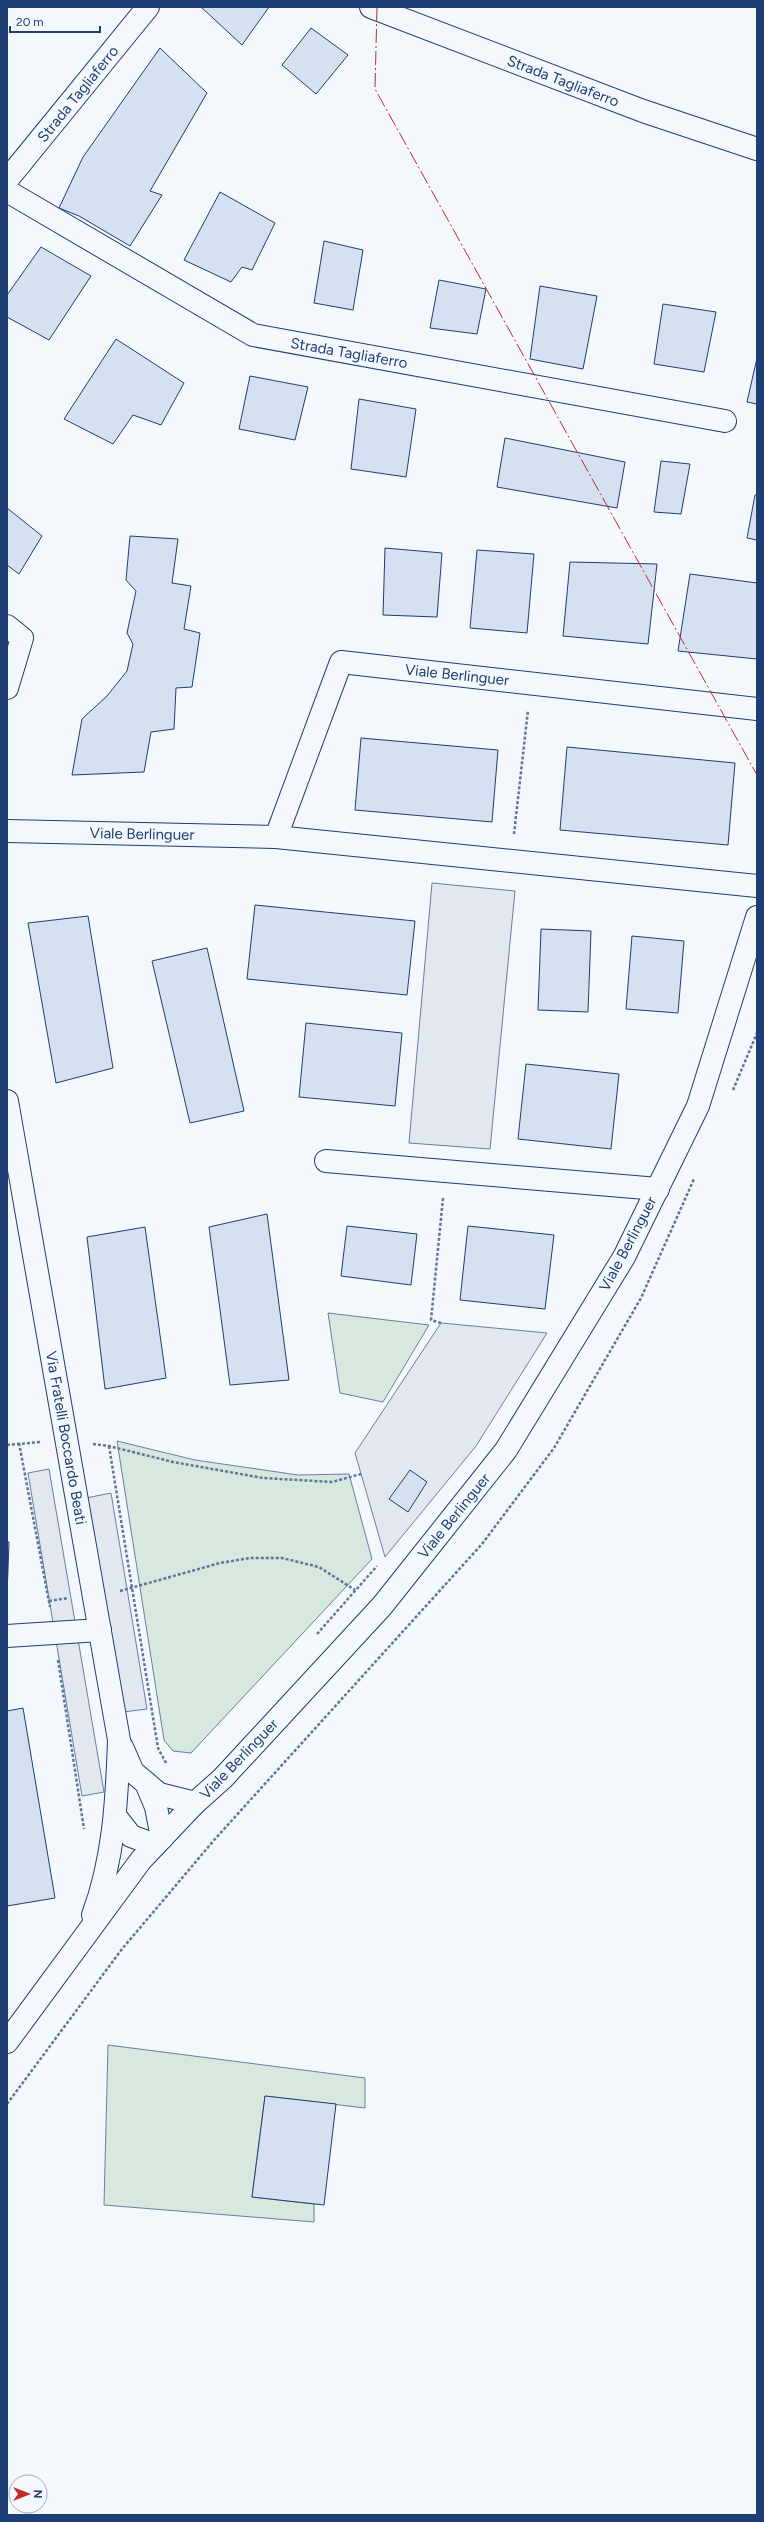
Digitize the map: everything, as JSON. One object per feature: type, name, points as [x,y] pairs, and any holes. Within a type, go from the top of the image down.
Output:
[{"type":"street","name":"Strada Tagliaferro","points":[[7,180],[148,7]]},
{"type":"street","name":"Strada Tagliaferro","points":[[372,7],[643,111],[757,149]]},
{"type":"street","name":"Strada Tagliaferro","points":[[7,191],[253,335],[726,421]]},
{"type":"street","points":[[7,626],[22,638],[7,688]]},
{"type":"street","name":"Viale Berlinguer","points":[[276,837],[342,662],[757,709]]},
{"type":"street","name":"Viale Berlinguer","points":[[7,831],[276,837],[757,886]]},
{"type":"street","name":"Viale Berlinguer","points":[[153,1848],[195,1804],[223,1778],[382,1606],[506,1450],[624,1257],[698,1106],[757,917]]},
{"type":"street","name":"Via Fratelli Boccardo Beati","points":[[7,1100],[119,1740],[116,1817],[101,1895],[86,1935]]},
{"type":"street","name":"Viale Berlinguer","points":[[326,1161],[658,1189]]},
{"type":"street","points":[[7,1636],[100,1630]]},
{"type":"street","name":"Via Fratelli Boccardo Beati","points":[[119,1740],[133,1772],[159,1794],[195,1804]]},
{"type":"street","name":"Via Fratelli Boccardo Beati","points":[[146,1783],[156,1807],[153,1848]]},
{"type":"street","points":[[7,2042],[86,1935],[153,1848],[131,1836],[116,1817]]},
{"type":"path","points":[[511,861],[531,684]]},
{"type":"path","points":[[441,1324],[431,1320],[446,1171]]},
{"type":"path","points":[[19,1443],[49,1601],[85,1832]]},
{"type":"path","points":[[7,1445],[19,1443],[67,1443],[109,1446],[173,1462],[263,1478],[332,1482],[361,1474]]},
{"type":"path","points":[[109,1446],[158,1748],[169,1766]]},
{"type":"path","points":[[49,1601],[132,1590],[220,1564],[250,1558],[282,1558],[319,1567],[355,1590]]},
{"type":"path","points":[[313,1638],[380,1562]]},
{"type":"shaded area","points":[[432,883],[515,891],[490,1149],[409,1143]]},
{"type":"shaded area","points":[[328,1313],[429,1325],[383,1402],[340,1393]]},
{"type":"shaded area","points":[[441,1323],[547,1333],[476,1446],[385,1557],[355,1453]]},
{"type":"shaded area","points":[[117,1441],[195,1460],[298,1475],[349,1474],[372,1559],[191,1753],[173,1751],[164,1740]]},
{"type":"shaded area","points":[[49,1469],[104,1792],[82,1796],[28,1473]]},
{"type":"shaded area","points":[[111,1493],[147,1709],[123,1712],[86,1498]]},
{"type":"shaded area","points":[[108,2045],[365,2078],[365,2108],[265,2096],[252,2197],[314,2204],[314,2222],[104,2205]]},
{"type":"building","points":[[201,7],[269,7],[242,45]]},
{"type":"building","points":[[311,28],[348,55],[316,94],[282,65]]},
{"type":"building","points":[[160,48],[207,93],[150,191],[162,195],[130,246],[79,216],[59,208],[83,157]]},
{"type":"building","points":[[220,192],[275,223],[252,270],[242,267],[231,282],[184,260]]},
{"type":"building","points":[[324,241],[363,250],[353,310],[314,303]]},
{"type":"building","points":[[41,247],[91,276],[49,340],[7,317],[7,295]]},
{"type":"building","points":[[439,280],[486,289],[477,334],[430,328]]},
{"type":"building","points":[[540,286],[597,296],[583,369],[530,359]]},
{"type":"building","points":[[663,304],[716,312],[704,372],[654,364]]},
{"type":"building","points":[[116,339],[184,383],[161,425],[133,415],[113,444],[64,419]]},
{"type":"building","points":[[757,358],[757,404],[747,402]]},
{"type":"building","points":[[250,376],[308,387],[295,440],[239,429]]},
{"type":"building","points":[[359,399],[416,409],[406,477],[351,469]]},
{"type":"building","points":[[505,438],[625,462],[617,508],[497,487]]},
{"type":"building","points":[[661,461],[690,464],[681,514],[654,512]]},
{"type":"building","points":[[755,495],[757,495],[757,540],[747,538]]},
{"type":"building","points":[[7,508],[42,536],[19,574],[7,565]]},
{"type":"building","points":[[130,536],[178,539],[172,583],[191,586],[184,629],[200,633],[192,687],[176,688],[174,729],[151,732],[144,772],[72,775],[82,719],[107,696],[127,671],[133,644],[127,633],[136,591],[126,580]]},
{"type":"building","points":[[385,548],[442,553],[437,617],[383,615]]},
{"type":"building","points":[[477,550],[534,554],[527,633],[470,628]]},
{"type":"building","points":[[570,562],[657,564],[648,644],[563,636]]},
{"type":"building","points":[[690,574],[757,583],[757,659],[678,651]]},
{"type":"building","points":[[361,738],[498,750],[492,822],[355,810]]},
{"type":"building","points":[[567,747],[735,763],[728,845],[560,830]]},
{"type":"building","points":[[255,905],[415,921],[407,995],[247,979]]},
{"type":"building","points":[[88,916],[113,1068],[56,1083],[28,923]]},
{"type":"building","points":[[541,929],[591,931],[588,1012],[538,1010]]},
{"type":"building","points":[[632,936],[684,941],[678,1013],[626,1009]]},
{"type":"building","points":[[207,948],[244,1111],[190,1123],[152,961]]},
{"type":"building","points":[[306,1023],[402,1033],[395,1106],[299,1097]]},
{"type":"building","points":[[526,1064],[619,1074],[611,1149],[518,1139]]},
{"type":"building","points":[[267,1214],[289,1380],[230,1385],[209,1227]]},
{"type":"building","points":[[347,1226],[417,1234],[411,1285],[341,1276]]},
{"type":"building","points":[[468,1226],[554,1235],[545,1309],[460,1300]]},
{"type":"building","points":[[145,1227],[166,1378],[105,1389],[87,1237]]},
{"type":"building","points":[[410,1470],[427,1482],[408,1512],[389,1499]]},
{"type":"building","points":[[7,1542],[9,1542],[7,1596]]},
{"type":"building","points":[[23,1708],[55,1898],[7,1906],[7,1711]]},
{"type":"building","points":[[265,2096],[336,2104],[324,2205],[252,2197]]},
{"type":"power","points":[[377,7],[375,89],[757,775]]}]
